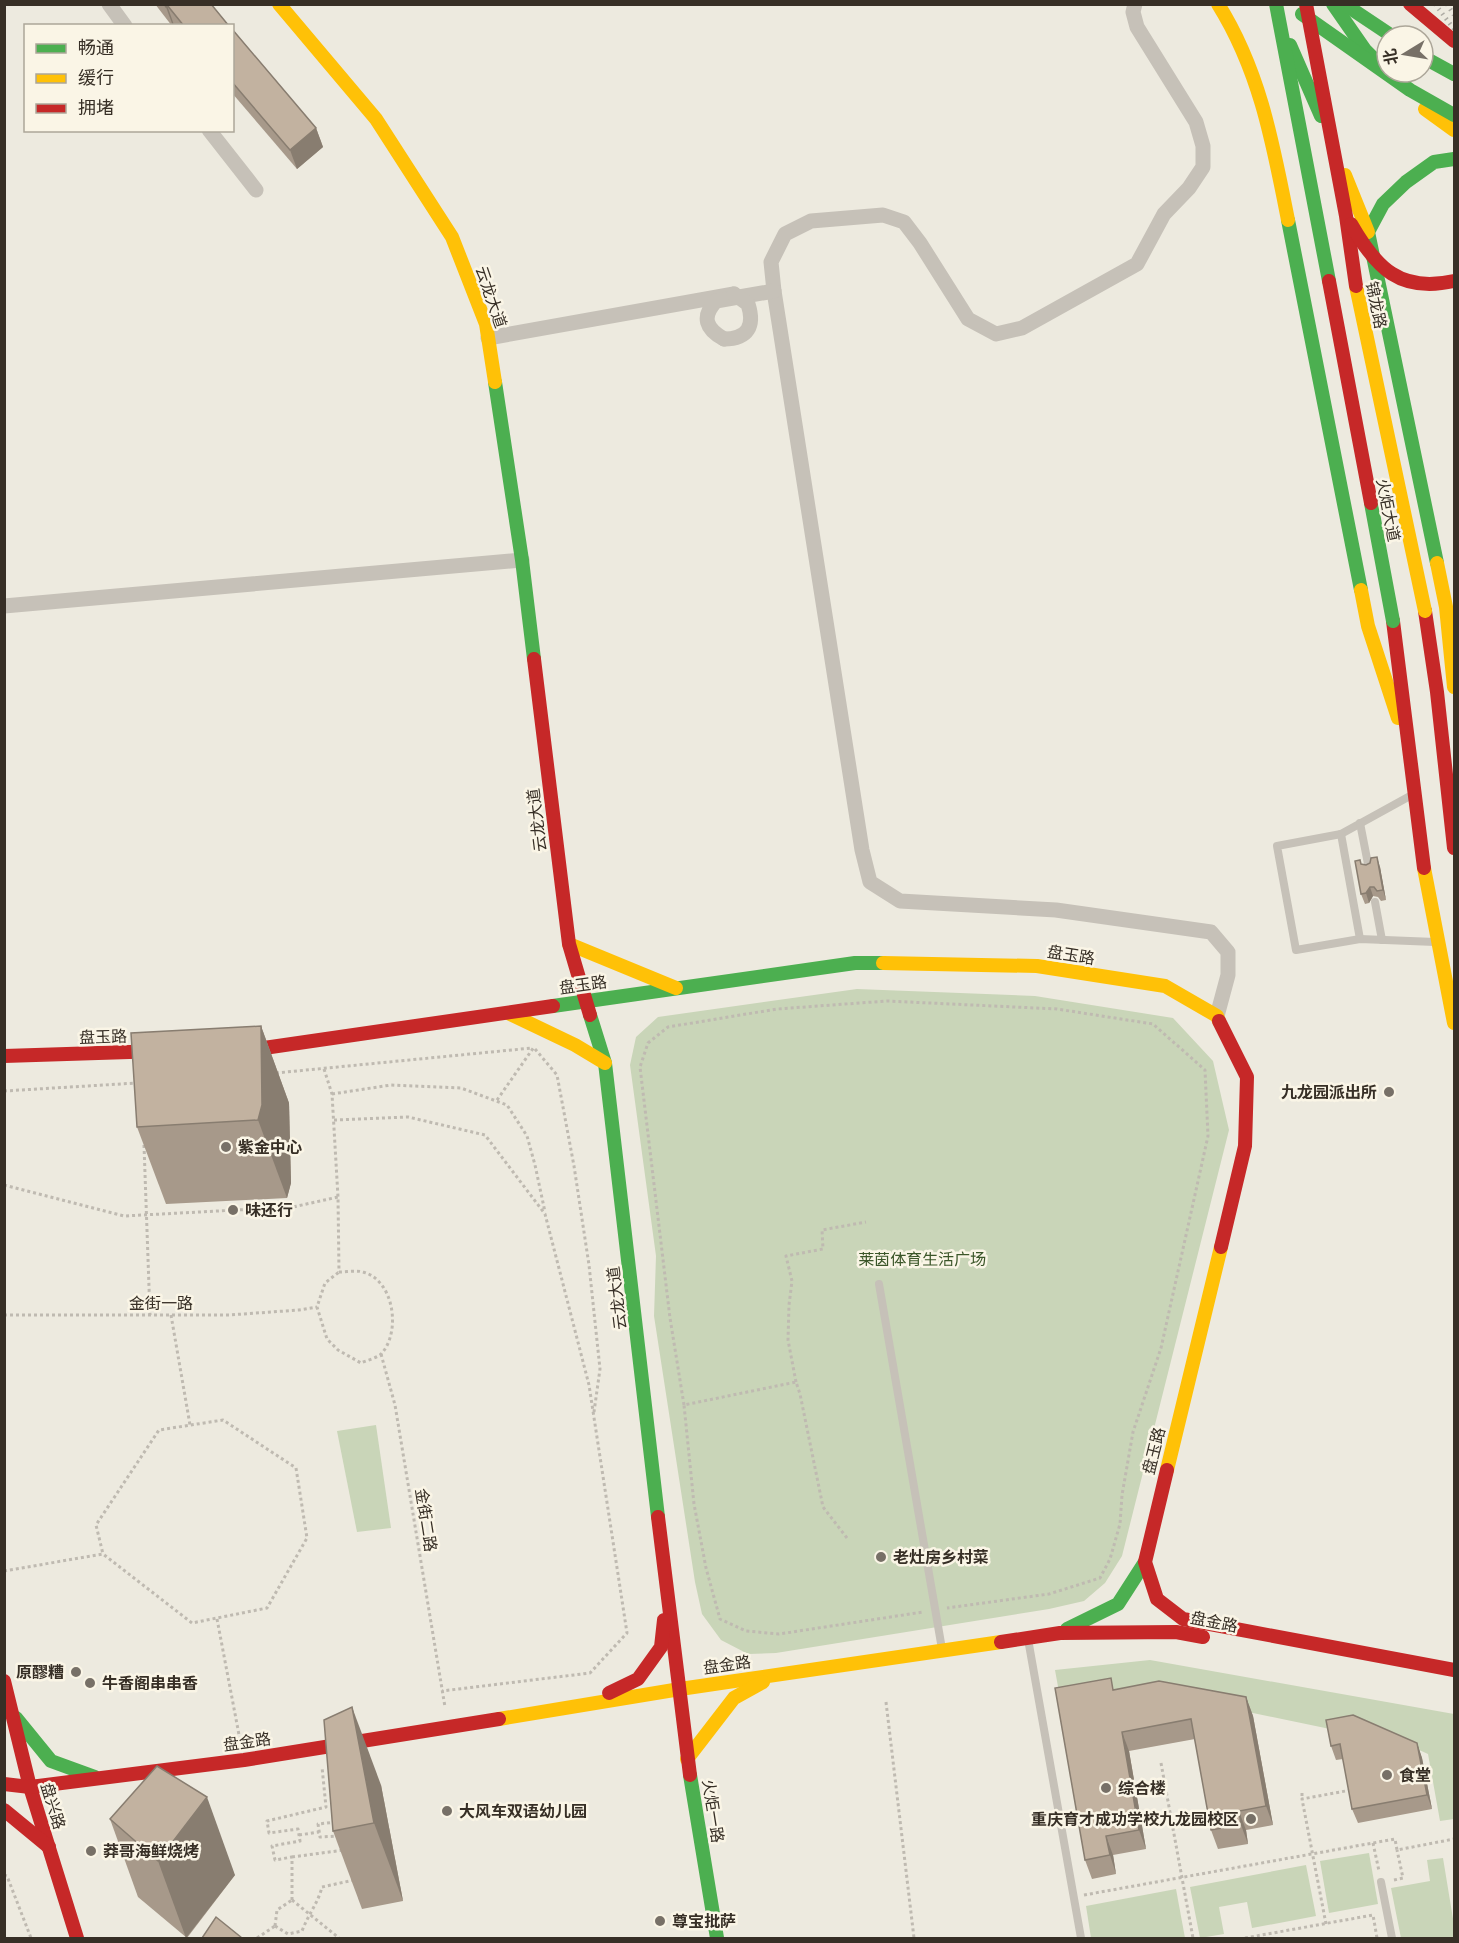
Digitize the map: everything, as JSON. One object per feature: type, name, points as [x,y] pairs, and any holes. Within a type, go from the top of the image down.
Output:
[{"type":"street","points":[[109,4],[124,24]]},
{"type":"street","name":"云龙大道","points":[[279,4],[376,119],[452,237],[486,324],[522,560],[568,944],[605,1063],[680,1689]]},
{"type":"street","points":[[1135,4],[1137,27],[1196,122],[1203,146],[1203,167],[1189,188],[1164,214],[1137,264],[1022,328],[996,334],[968,319],[904,222],[883,215],[811,221],[785,234],[771,262],[862,850],[870,882],[900,901],[1056,910],[1211,932],[1228,952],[1228,975],[1218,1016]]},
{"type":"street","points":[[1218,4],[1232,26],[1251,69],[1268,120],[1368,626],[1409,753]]},
{"type":"street","points":[[1271,4],[1317,106],[1368,232],[1446,607],[1455,687]]},
{"type":"street","name":"火炬大道","points":[[1276,4],[1393,621],[1424,869],[1455,1023]]},
{"type":"street","points":[[1289,4],[1410,90],[1455,115]]},
{"type":"street","name":"锦龙路","points":[[1306,4],[1346,216],[1353,274],[1425,611],[1455,848]]},
{"type":"street","points":[[1333,4],[1365,50],[1375,60]]},
{"type":"street","points":[[1344,4],[1375,25]]},
{"type":"street","points":[[1410,4],[1455,41]]},
{"type":"street","points":[[1435,63],[1455,74]]},
{"type":"street","points":[[1399,84],[1431,115],[1455,130]]},
{"type":"street","points":[[211,132],[256,190]]},
{"type":"street","points":[[1368,232],[1383,204],[1406,182],[1434,162],[1455,159]]},
{"type":"street","points":[[1346,216],[1364,247],[1384,270],[1411,283],[1438,287],[1455,282]]},
{"type":"street","points":[[488,338],[734,294],[748,304],[751,323],[747,331],[740,336],[724,339],[710,330],[708,323],[707,314],[716,301],[774,291]]},
{"type":"street","points":[[1309,320],[1319,307],[1329,300],[1352,295],[1367,295],[1383,304]]},
{"type":"street","points":[[4,606],[522,560]]},
{"type":"street","points":[[568,944],[678,988]]},
{"type":"street","name":"盘玉路","points":[[229,1049],[264,1048],[855,963],[1037,966],[1165,986],[1218,1016],[1247,1077],[1245,1146],[1145,1562]]},
{"type":"street","points":[[508,1013],[575,1045],[605,1063]]},
{"type":"street","name":"盘玉路","points":[[4,1056],[170,1051]]},
{"type":"street","points":[[1060,1633],[1118,1605],[1145,1562]]},
{"type":"street","points":[[1145,1562],[1157,1599],[1183,1619],[1455,1670]]},
{"type":"street","points":[[583,1705],[638,1679],[661,1647],[668,1589]]},
{"type":"street","name":"盘金路","points":[[4,1784],[30,1787],[244,1760],[680,1689],[1060,1633],[1176,1632],[1211,1638]]},
{"type":"street","points":[[1269,1649],[1455,1684]]},
{"type":"street","points":[[687,1759],[734,1698],[776,1675]]},
{"type":"street","name":"盘兴路","points":[[4,1681],[30,1787],[77,1938]]},
{"type":"street","name":"火炬一路","points":[[680,1689],[687,1759],[717,1938]]},
{"type":"street","points":[[11,1712],[51,1761],[97,1778]]},
{"type":"street","points":[[4,1810],[49,1847]]},
{"type":"lane","points":[[1414,793],[1341,834],[1277,846],[1296,950],[1360,939],[1438,942]]},
{"type":"lane","points":[[1360,823],[1369,869]]},
{"type":"lane","points":[[1341,834],[1360,939]]},
{"type":"lane","points":[[1375,902],[1382,940]]},
{"type":"lane","points":[[879,1284],[942,1650]]},
{"type":"lane","points":[[1028,1637],[1081,1938]]},
{"type":"lane","points":[[1381,1882],[1392,1938]]},
{"type":"path","points":[[267,1073],[534,1047]]},
{"type":"path","points":[[497,1101],[534,1047]]},
{"type":"path","points":[[534,1047],[557,1075],[574,1166],[589,1265],[600,1368],[594,1417]]},
{"type":"path","points":[[324,1069],[332,1094],[334,1120],[339,1272]]},
{"type":"path","points":[[4,1091],[142,1083]]},
{"type":"path","points":[[332,1094],[391,1085],[461,1088],[507,1105],[527,1136],[536,1165],[545,1214],[589,1385],[594,1417]]},
{"type":"path","points":[[334,1120],[408,1117],[485,1135],[545,1214]]},
{"type":"path","points":[[144,1138],[150,1315]]},
{"type":"path","points":[[4,1185],[124,1216],[293,1207],[338,1197]]},
{"type":"path","points":[[795,1382],[788,1340],[792,1281],[786,1256],[823,1249],[822,1230],[866,1222]]},
{"type":"path","points":[[339,1272],[363,1272],[376,1279],[389,1296],[392,1334],[381,1354],[361,1363],[338,1350],[327,1339],[317,1307],[325,1283],[339,1272]]},
{"type":"path","name":"金街一路","points":[[4,1314],[229,1315],[317,1307]]},
{"type":"path","points":[[171,1315],[190,1425]]},
{"type":"path","name":"金街二路","points":[[381,1354],[395,1405],[442,1691],[590,1673],[627,1632],[594,1417]]},
{"type":"path","points":[[223,1420],[296,1468],[307,1538],[267,1608],[192,1623],[104,1554],[96,1525],[159,1430],[190,1425],[223,1420]]},
{"type":"path","points":[[4,1571],[104,1554]]},
{"type":"path","points":[[217,1619],[244,1760]]},
{"type":"path","points":[[886,1702],[914,1938]]},
{"type":"path","points":[[1161,1764],[1193,1938]]},
{"type":"path","points":[[326,1789],[326,1807]]},
{"type":"path","points":[[1302,1799],[1351,1790]]},
{"type":"path","points":[[1302,1793],[1326,1924]]},
{"type":"path","points":[[333,1807],[267,1821],[269,1833],[298,1829],[300,1841],[272,1846],[275,1860],[346,1850],[345,1843]]},
{"type":"path","points":[[342,1821],[318,1824],[319,1832],[320,1837],[344,1836]]},
{"type":"path","points":[[299,1835],[319,1832]]},
{"type":"path","points":[[1073,1896],[1395,1839],[1402,1878],[1381,1882],[1373,1843]]},
{"type":"path","points":[[1397,1850],[1455,1839]]},
{"type":"path","points":[[292,1857],[292,1900]]},
{"type":"path","points":[[4,1875],[7,1876],[32,1938]]},
{"type":"path","points":[[275,1926],[288,1934],[302,1931],[322,1887],[354,1880]]},
{"type":"path","points":[[292,1900],[339,1938]]},
{"type":"path","points":[[257,1938],[275,1926],[277,1910],[292,1900]]},
{"type":"path","points":[[1245,1938],[1373,1916],[1377,1938]]},
{"type":"green space","name":"莱茵体育生活广场","points":[[857,989],[1035,996],[1173,1018],[1213,1061],[1229,1130],[1122,1556],[1105,1583],[1084,1601],[1049,1609],[776,1653],[748,1654],[721,1640],[702,1614],[695,1582],[654,1316],[656,1256],[630,1065],[636,1037],[658,1017]]},
{"type":"green space","points":[[376,1425],[391,1528],[357,1532],[337,1431]]},
{"type":"green space","points":[[1150,1660],[1454,1714],[1454,1819],[1440,1821],[1428,1754],[1362,1724],[1330,1729],[1138,1689],[1061,1703],[1055,1670]]},
{"type":"green space","points":[[1369,1853],[1378,1904],[1329,1913],[1320,1861]]},
{"type":"green space","points":[[1443,1858],[1454,1938],[1401,1938],[1391,1888],[1430,1881],[1427,1860]]},
{"type":"green space","points":[[1306,1865],[1316,1916],[1252,1928],[1247,1902],[1219,1907],[1224,1934],[1200,1938],[1190,1887]]},
{"type":"green space","points":[[1176,1889],[1185,1938],[1091,1938],[1086,1906]]},
{"type":"building","points":[[164,4],[211,4],[227,24],[182,24],[167,5],[166,7]]},
{"type":"building","points":[[234,31],[316,128],[290,150],[234,84]]},
{"type":"building","points":[[1377,857],[1383,890],[1377,891],[1374,887],[1370,887],[1366,893],[1361,894],[1355,861],[1360,860],[1361,864],[1366,865],[1370,863],[1371,858]]},
{"type":"building","points":[[261,1026],[262,1105],[258,1120],[137,1127],[131,1033]]},
{"type":"building","name":"综合楼","points":[[1111,1678],[1113,1690],[1159,1681],[1246,1697],[1266,1806],[1239,1811],[1241,1825],[1211,1830],[1191,1719],[1122,1732],[1139,1830],[1106,1836],[1110,1855],[1085,1860],[1055,1688]]},
{"type":"building","points":[[352,1707],[374,1823],[333,1831],[324,1720]]},
{"type":"building","name":"食堂","points":[[1353,1715],[1417,1743],[1427,1795],[1352,1809],[1340,1744],[1331,1746],[1326,1720]]},
{"type":"building","points":[[157,1766],[207,1797],[158,1861],[110,1819]]},
{"type":"building","points":[[216,1917],[242,1938],[202,1938]]},
{"type":"railway","points":[[1435,4],[1454,29]]},
{"type":"railway","points":[[1447,4],[1454,15]]},
{"type":"traffic: fast","points":[[1276,4],[1329,281]]},
{"type":"traffic: fast","points":[[1333,4],[1373,58]]},
{"type":"traffic: fast","points":[[1344,4],[1375,25]]},
{"type":"traffic: fast","points":[[1302,14],[1410,90],[1454,115]]},
{"type":"traffic: fast","points":[[1290,45],[1321,116]]},
{"type":"traffic: fast","points":[[1435,64],[1454,74]]},
{"type":"traffic: fast","points":[[1437,563],[1368,232],[1383,204],[1406,182],[1434,162],[1454,159]]},
{"type":"traffic: fast","points":[[1288,220],[1361,590]]},
{"type":"traffic: fast","points":[[495,382],[522,560],[534,659]]},
{"type":"traffic: fast","points":[[1371,503],[1393,621]]},
{"type":"traffic: fast","points":[[553,1006],[855,963],[883,963]]},
{"type":"traffic: fast","points":[[590,1015],[605,1063],[658,1517]]},
{"type":"traffic: fast","points":[[1067,1629],[1118,1604],[1145,1562]]},
{"type":"traffic: fast","points":[[16,1718],[51,1761],[95,1777]]},
{"type":"traffic: fast","points":[[690,1775],[717,1938]]},
{"type":"traffic: slow","points":[[279,4],[376,119],[452,237],[486,324],[495,382]]},
{"type":"traffic: slow","points":[[1218,4],[1245,55],[1255,82],[1277,164],[1288,220]]},
{"type":"traffic: slow","points":[[1425,109],[1454,130]]},
{"type":"traffic: slow","points":[[1345,175],[1368,232]]},
{"type":"traffic: slow","points":[[1356,286],[1425,611]]},
{"type":"traffic: slow","points":[[1437,563],[1446,607],[1454,687]]},
{"type":"traffic: slow","points":[[1361,590],[1368,626],[1398,718]]},
{"type":"traffic: slow","points":[[1424,868],[1454,1023]]},
{"type":"traffic: slow","points":[[569,944],[676,988]]},
{"type":"traffic: slow","points":[[883,963],[1037,966],[1165,986],[1217,1016],[1219,1021]]},
{"type":"traffic: slow","points":[[508,1013],[575,1045],[605,1063]]},
{"type":"traffic: slow","points":[[1167,1470],[1221,1247]]},
{"type":"traffic: slow","points":[[499,1719],[680,1689],[1001,1642]]},
{"type":"traffic: slow","points":[[687,1759],[734,1698],[763,1682]]},
{"type":"traffic: jam","points":[[1306,4],[1346,216],[1356,286]]},
{"type":"traffic: jam","points":[[1410,4],[1454,41]]},
{"type":"traffic: jam","points":[[1351,224],[1370,253],[1392,274],[1404,280],[1419,283],[1435,284],[1454,281]]},
{"type":"traffic: jam","points":[[1329,281],[1371,503]]},
{"type":"traffic: jam","points":[[1425,611],[1437,692],[1454,848]]},
{"type":"traffic: jam","points":[[1393,621],[1424,868]]},
{"type":"traffic: jam","points":[[534,659],[569,944],[590,1015]]},
{"type":"traffic: jam","points":[[239,1049],[264,1048],[553,1006]]},
{"type":"traffic: jam","points":[[1219,1021],[1247,1077],[1245,1146],[1221,1247]]},
{"type":"traffic: jam","points":[[4,1056],[161,1051]]},
{"type":"traffic: jam","points":[[1167,1470],[1145,1562],[1157,1599],[1183,1619],[1454,1670]]},
{"type":"traffic: jam","points":[[658,1517],[690,1775]]},
{"type":"traffic: jam","points":[[609,1693],[638,1679],[661,1647],[664,1620]]},
{"type":"traffic: jam","points":[[1001,1642],[1060,1633],[1176,1632],[1203,1637]]},
{"type":"traffic: jam","points":[[4,1681],[30,1787],[77,1938]]},
{"type":"traffic: jam","points":[[4,1784],[30,1787],[244,1760],[499,1719]]},
{"type":"traffic: jam","points":[[4,1810],[49,1847]]},
{"type":"place","name":"九龙园派出所","points":[[1389,1092]]},
{"type":"place","name":"紫金中心","points":[[226,1147]]},
{"type":"place","name":"味还行","points":[[233,1210]]},
{"type":"place","name":"老灶房乡村菜","points":[[881,1557]]},
{"type":"place","name":"原醪糟","points":[[76,1672]]},
{"type":"place","name":"牛香阁串串香","points":[[90,1683]]},
{"type":"place","name":"食堂","points":[[1387,1775]]},
{"type":"place","name":"综合楼","points":[[1106,1788]]},
{"type":"place","name":"大风车双语幼儿园","points":[[447,1811]]},
{"type":"place","name":"重庆育才成功学校九龙园校区","points":[[1251,1819]]},
{"type":"place","name":"莽哥海鲜烧烤","points":[[91,1851]]},
{"type":"place","name":"尊宝批萨","points":[[660,1921]]}]
